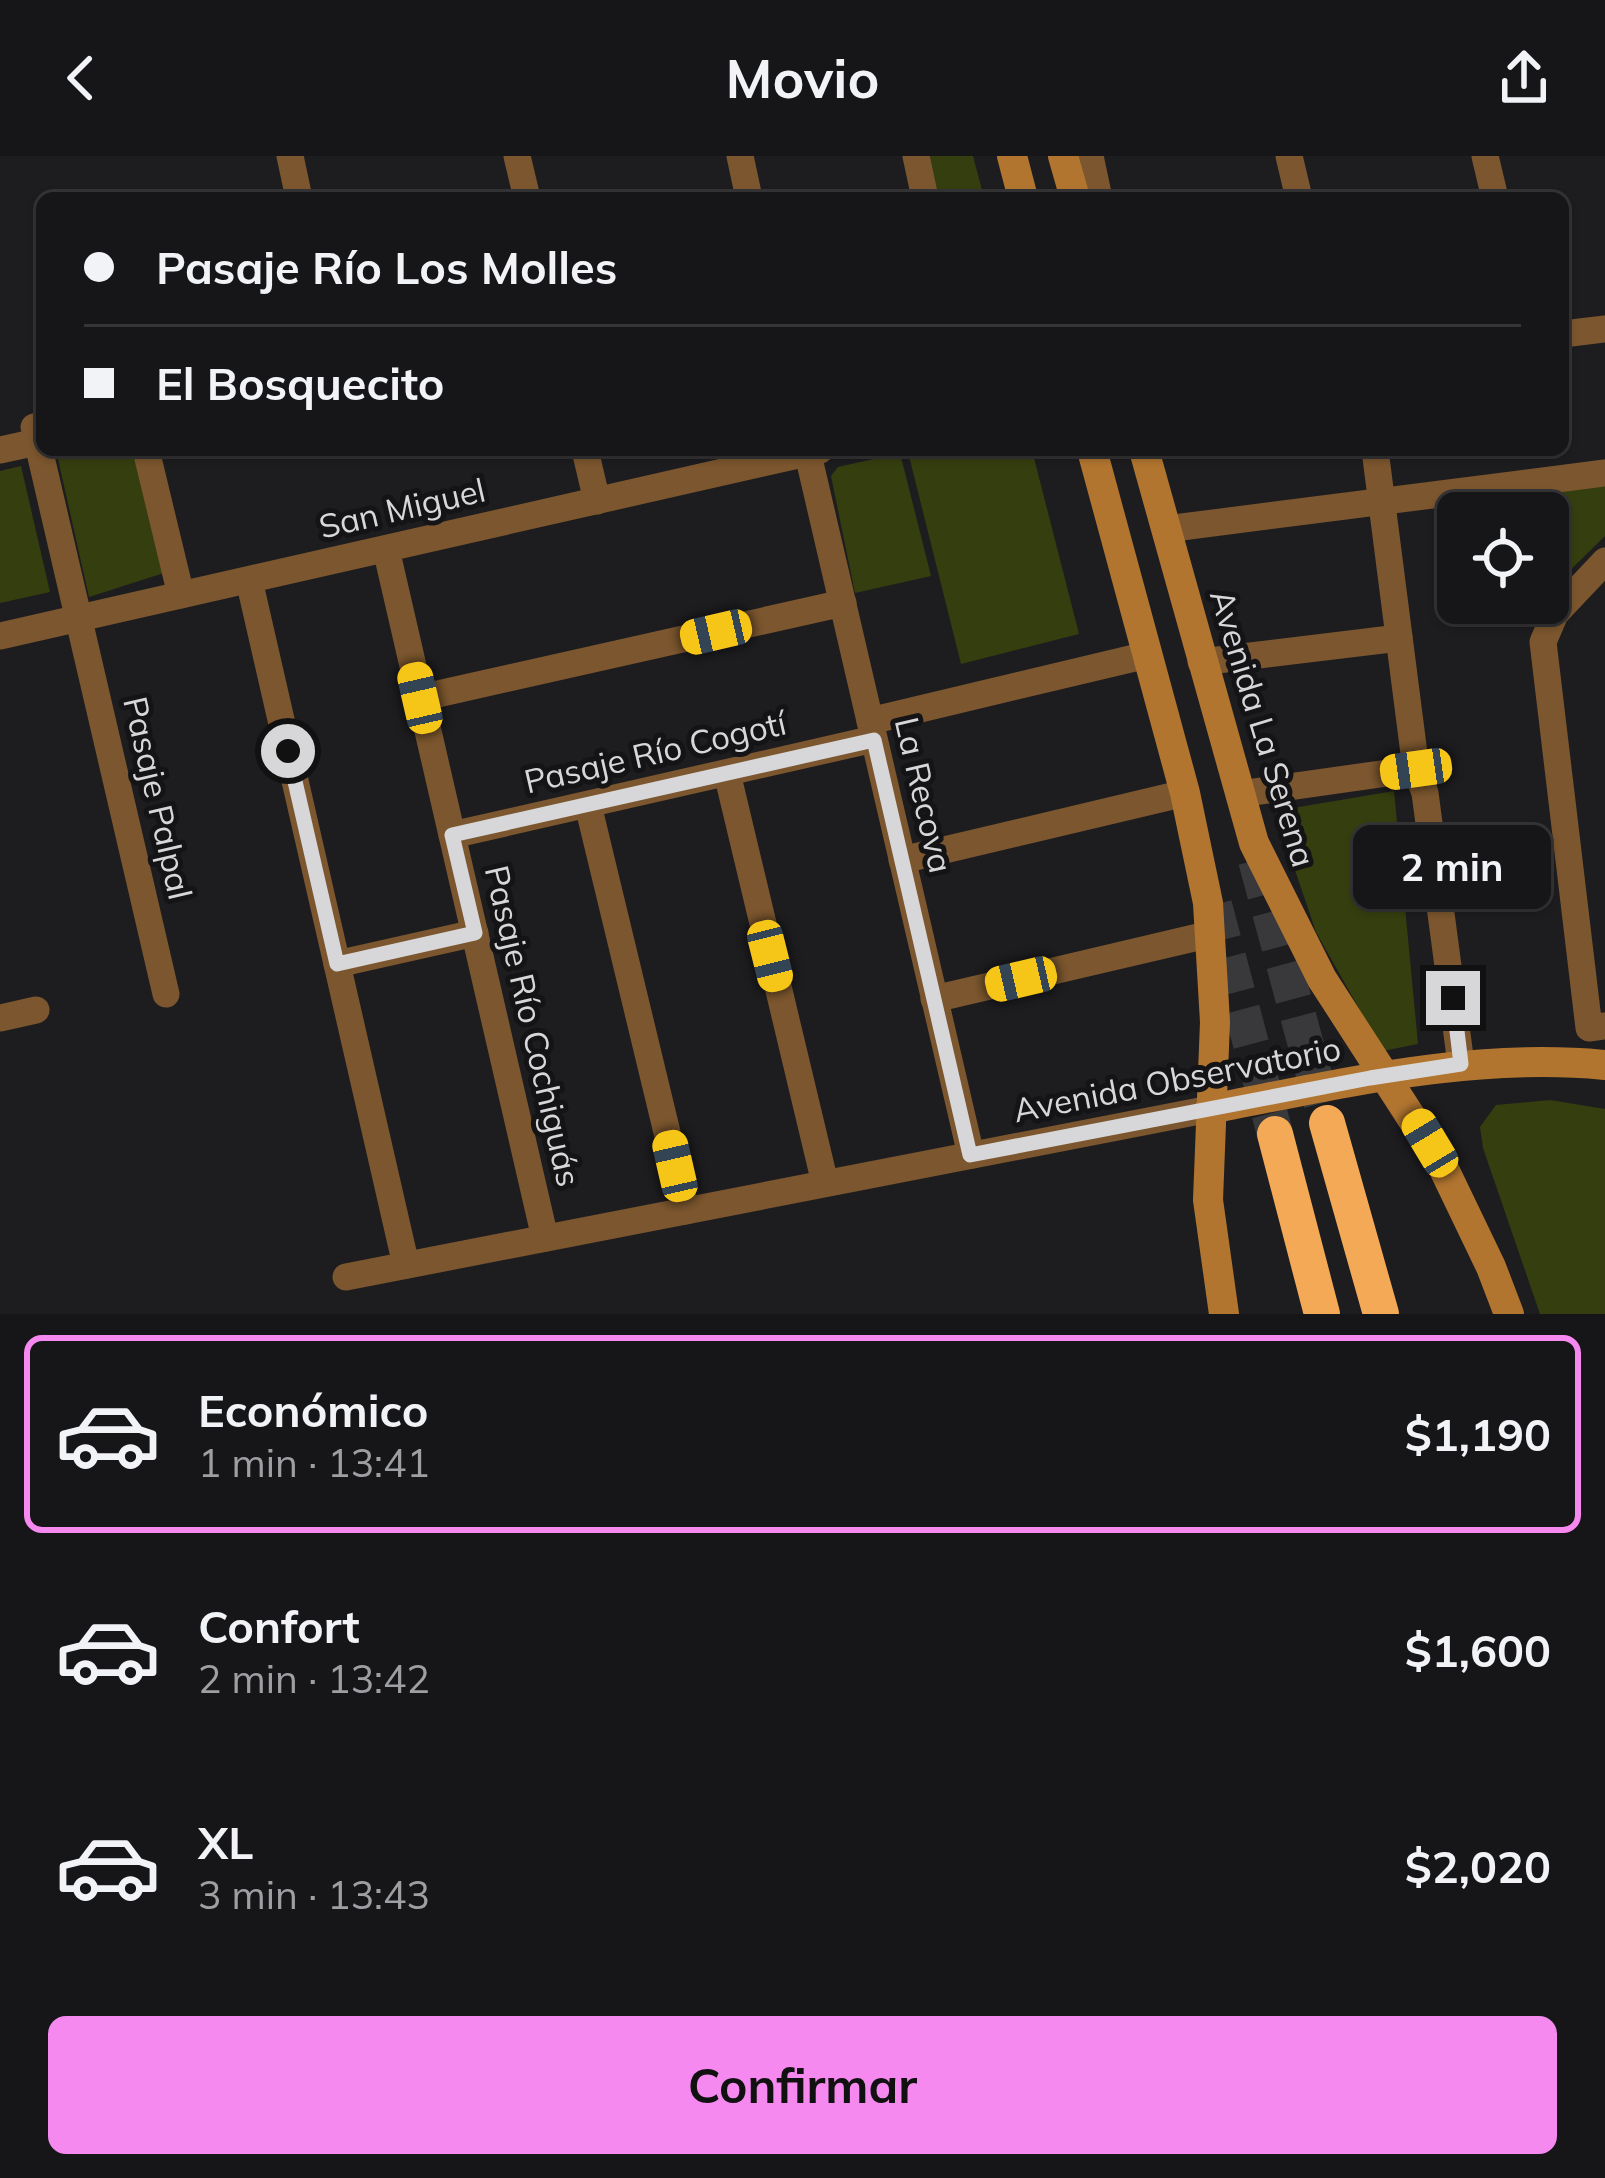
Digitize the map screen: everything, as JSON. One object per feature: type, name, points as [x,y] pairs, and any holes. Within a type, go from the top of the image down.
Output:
[{"type":"highway","points":[[1327,1123],[1381,1314]]},
{"type":"highway","points":[[1275,1134],[1322,1314]]},
{"type":"main road","points":[[1012,156],[1021,192]]},
{"type":"main road","points":[[1063,156],[1073,192]]},
{"type":"main road","points":[[1094,456],[1185,793],[1211,934],[1215,1022],[1208,1200],[1224,1314]]},
{"type":"main road","name":"Avenida La Serena","points":[[1146,456],[1254,844],[1334,998],[1416,1121],[1466,1210],[1509,1314]]},
{"type":"main road","name":"Avenida Observatorio","points":[[1210,1109],[1461,1064],[1530,1060],[1605,1065]]},
{"type":"street","points":[[290,156],[298,192]]},
{"type":"street","points":[[517,156],[526,192]]},
{"type":"street","points":[[740,156],[748,192]]},
{"type":"street","points":[[916,156],[925,192]]},
{"type":"street","points":[[1090,156],[1098,192]]},
{"type":"street","points":[[1289,156],[1298,192]]},
{"type":"street","points":[[1485,156],[1494,192]]},
{"type":"street","points":[[1569,333],[1605,329]]},
{"type":"street","points":[[0,450],[36,432]]},
{"type":"street","name":"Pasaje Palpal","points":[[43,456],[166,994]]},
{"type":"street","points":[[147,456],[181,596]]},
{"type":"street","points":[[586,456],[597,501]]},
{"type":"street","name":"San Miguel","points":[[0,637],[790,456]]},
{"type":"street","name":"La Recova","points":[[813,456],[970,1155]]},
{"type":"street","points":[[1376,456],[1416,769],[1425,793],[1461,1064]]},
{"type":"street","points":[[1166,529],[1605,473]]},
{"type":"street","name":"Pasaje Río Cochiguás","points":[[386,549],[545,1238]]},
{"type":"street","points":[[1597,1027],[1543,642],[1555,614],[1605,561]]},
{"type":"street","points":[[249,580],[406,1265]]},
{"type":"street","points":[[420,698],[843,603]]},
{"type":"street","points":[[1201,662],[1399,638]]},
{"type":"street","name":"Pasaje Río Cogotí","points":[[452,835],[727,773],[1147,655]]},
{"type":"street","points":[[1240,794],[1416,769]]},
{"type":"street","points":[[727,773],[826,1184]]},
{"type":"street","points":[[902,860],[1185,793]]},
{"type":"street","points":[[588,805],[686,1210]]},
{"type":"street","points":[[337,964],[475,933]]},
{"type":"street","points":[[934,999],[1211,934]]},
{"type":"street","points":[[0,1018],[36,1010]]},
{"type":"street","name":"Avenida Observatorio","points":[[346,1277],[1210,1109]]},
{"type":"green space","points":[[924,156],[973,156],[982,192],[933,192]]},
{"type":"green space","points":[[57,456],[136,456],[164,573],[89,597]]},
{"type":"green space","points":[[901,456],[931,576],[855,593],[831,476],[838,467]]},
{"type":"green space","points":[[909,456],[1034,456],[1079,634],[961,664]]},
{"type":"green space","points":[[21,466],[50,592],[0,603],[0,471]]},
{"type":"green space","points":[[1605,484],[1605,536],[1569,571],[1569,492],[1556,492]]},
{"type":"green space","points":[[1394,791],[1418,1044],[1383,1051],[1316,932],[1275,811]]},
{"type":"green space","points":[[1550,1100],[1605,1109],[1605,1314],[1540,1314],[1483,1148],[1480,1127],[1496,1105]]},
{"type":"tunnel","points":[[1256,860],[1327,1123]]},
{"type":"tunnel","points":[[1214,905],[1275,1134]]},
{"type":"route","points":[[288,751],[337,964],[475,933],[452,835],[874,740],[970,1155],[1461,1064],[1453,998]]}]
